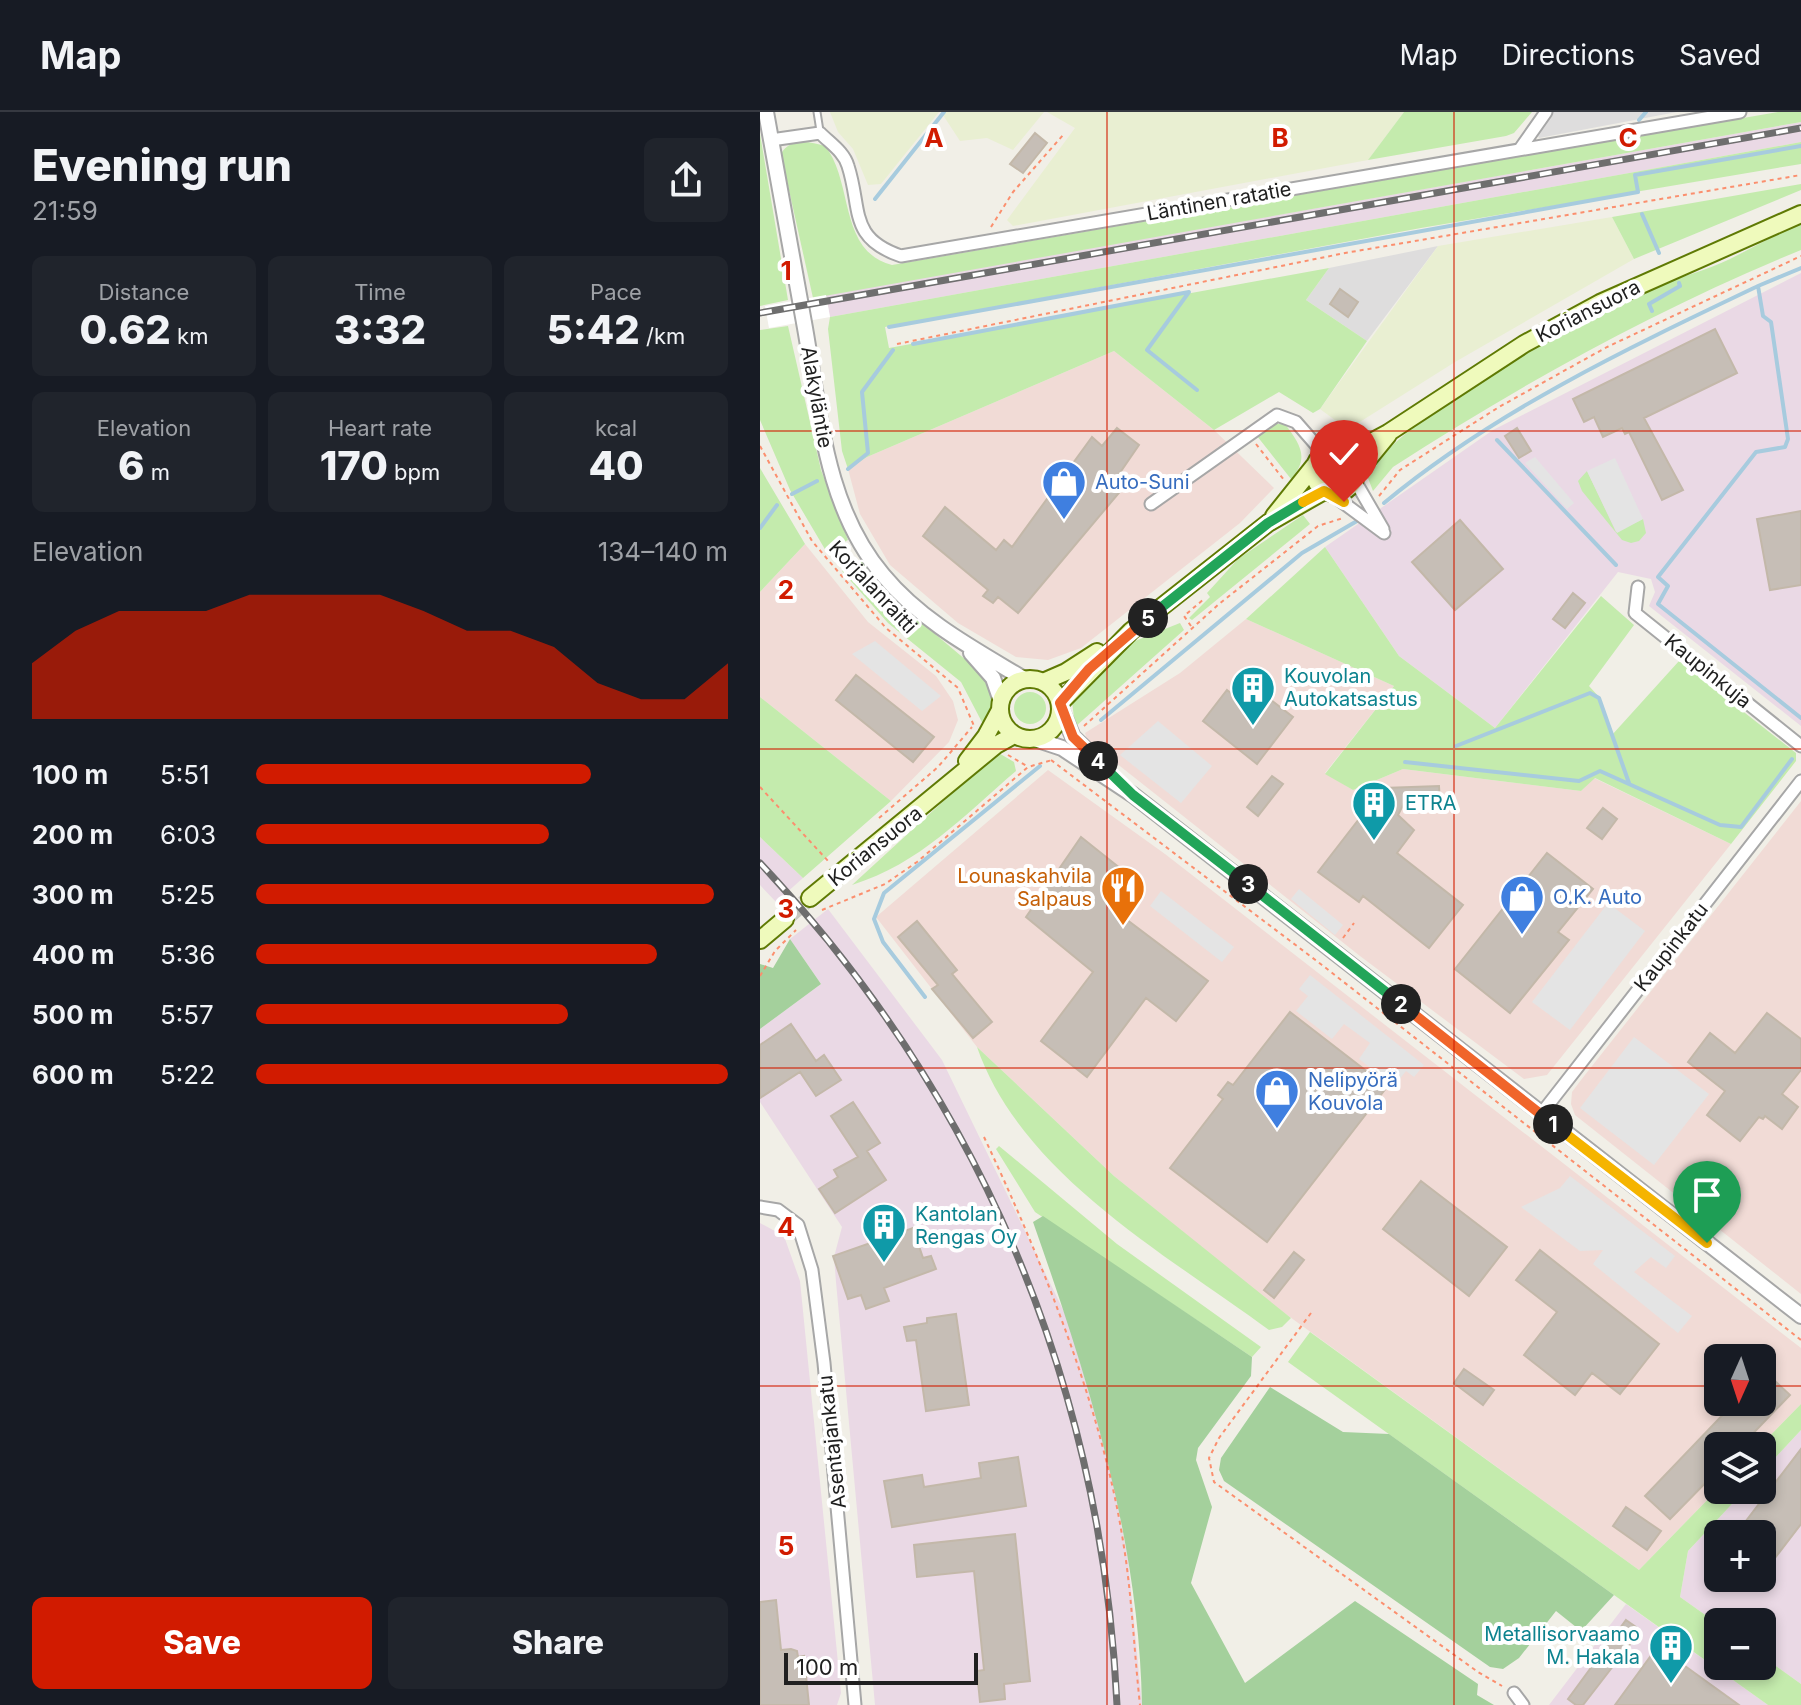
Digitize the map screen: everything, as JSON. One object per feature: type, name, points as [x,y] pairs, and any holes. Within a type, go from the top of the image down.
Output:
[{"type":"main road","name":"Koriansuora","points":[[1347,455],[1388,433],[1461,383],[1600,303],[1801,214]]},
{"type":"main road","name":"Koriansuora","points":[[1355,476],[1388,433]]},
{"type":"main road","points":[[1043,682],[1066,672],[1131,631],[1268,523],[1327,492],[1345,491],[1355,476],[1347,455],[1335,451],[1319,460],[1268,523]]},
{"type":"main road","points":[[1319,460],[1315,480],[1327,492]]},
{"type":"main road","points":[[1060,705],[1131,631]]},
{"type":"main road","points":[[1024,679],[1043,682],[1057,694],[1060,705],[1057,724],[1035,739],[1014,735],[1007,728],[1000,706],[1010,687],[1024,679]]},
{"type":"main road","name":"Koriansuora","points":[[940,793],[986,736],[1000,706]]},
{"type":"main road","name":"Koriansuora","points":[[816,904],[840,875],[996,745],[1014,735]]},
{"type":"main road","points":[[760,940],[790,925]]},
{"type":"street","name":"Alakyläntie","points":[[766,112],[825,445],[843,510],[862,547],[883,575],[956,639],[993,678],[1000,706]]},
{"type":"street","points":[[1520,149],[1546,112]]},
{"type":"street","name":"Läntinen ratatie","points":[[820,133],[842,153],[848,166],[862,228],[870,240],[883,250],[901,256],[1740,112]]},
{"type":"street","points":[[771,140],[820,133]]},
{"type":"street","points":[[1151,504],[1271,417],[1282,416],[1296,422],[1319,460]]},
{"type":"street","points":[[1327,492],[1384,533],[1355,476]]},
{"type":"street","name":"Kaupinkuja","points":[[1638,587],[1635,613],[1801,746]]},
{"type":"street","name":"Alakyläntie","points":[[956,639],[1024,679]]},
{"type":"street","points":[[1060,705],[1073,737],[1133,795]]},
{"type":"street","points":[[1035,739],[1062,748],[1133,795],[1801,1316]]},
{"type":"street","name":"Kaupinkatu","points":[[1541,1114],[1801,781]]},
{"type":"street","name":"Asentajankatu","points":[[760,1207],[778,1210],[791,1218],[804,1236],[810,1259],[824,1363],[855,1705]]},
{"type":"street","points":[[1514,1693],[1523,1705]]},
{"type":"lane","points":[[817,112],[820,133]]},
{"type":"path","points":[[989,242],[988,234],[1013,192],[1064,134]]},
{"type":"path","points":[[897,344],[1345,253],[1801,175]]},
{"type":"path","points":[[1375,499],[1400,470],[1499,407],[1619,340],[1801,256]]},
{"type":"path","points":[[1247,434],[1289,487]]},
{"type":"path","name":"Korjalanraitti","points":[[760,446],[812,541],[886,628],[958,688],[973,726]]},
{"type":"path","points":[[1078,732],[1191,627],[1318,526],[1354,515]]},
{"type":"path","points":[[1312,517],[1318,526]]},
{"type":"path","points":[[1191,627],[1184,616],[1204,599]]},
{"type":"path","points":[[879,818],[938,767],[973,726],[981,732]]},
{"type":"path","points":[[1000,749],[1028,767]]},
{"type":"path","points":[[816,904],[885,884],[917,862],[1028,767],[1051,760],[1058,753]]},
{"type":"path","points":[[1051,760],[1322,965],[1801,1340]]},
{"type":"path","points":[[760,787],[840,875]]},
{"type":"path","points":[[1340,943],[1354,923]]},
{"type":"path","points":[[760,976],[790,925]]},
{"type":"path","points":[[984,1137],[1031,1237],[1096,1428],[1123,1540],[1140,1705]]},
{"type":"path","points":[[1311,1313],[1219,1438],[1209,1458],[1214,1482],[1465,1663],[1514,1693]]},
{"type":"shaded area","points":[[1552,112],[1677,112],[1539,138],[1536,132]]},
{"type":"shaded area","points":[[1801,122],[1801,142],[830,317],[826,295]]},
{"type":"shaded area","points":[[1438,246],[1367,341],[1306,300],[1329,268]]},
{"type":"shaded area","points":[[1801,273],[1801,726],[1649,606],[1655,592],[1651,579],[1618,572],[1495,728],[1399,656],[1325,547],[1493,430]]},
{"type":"shaded area","points":[[1114,351],[1214,430],[1274,488],[1240,523],[1081,648],[1048,660],[1016,657],[958,623],[890,565],[860,514],[848,469],[867,457]]},
{"type":"shaded area","points":[[1535,457],[1574,503],[1567,509],[1525,463]]},
{"type":"shaded area","points":[[1615,458],[1643,519],[1617,533],[1587,471]]},
{"type":"shaded area","points":[[805,544],[868,622],[936,676],[953,701],[958,720],[949,742],[891,801],[760,697],[760,592]]},
{"type":"shaded area","points":[[1246,619],[1394,686],[1325,773],[1353,790],[1403,769],[1581,791],[1594,778],[1731,844],[1547,1075],[1524,1079],[1360,956],[1087,740],[1085,733],[1180,673]]},
{"type":"shaded area","points":[[875,641],[941,696],[922,711],[852,654]]},
{"type":"shaded area","points":[[1158,721],[1212,766],[1181,803],[1120,755]]},
{"type":"shaded area","points":[[1048,770],[1165,854],[1801,1348],[1801,1404],[1774,1432],[1704,1432],[1704,1503],[1639,1570],[1272,1304],[1114,1176],[977,1047],[876,917]]},
{"type":"shaded area","points":[[1801,801],[1801,1294],[1575,1115],[1571,1104],[1572,1092],[1581,1080]]},
{"type":"shaded area","points":[[760,837],[803,878],[776,902],[760,885]]},
{"type":"shaded area","points":[[1299,889],[1343,925],[1335,935],[1291,899]]},
{"type":"shaded area","points":[[1161,891],[1234,947],[1222,962],[1150,906]]},
{"type":"shaded area","points":[[1608,903],[1645,931],[1570,1030],[1532,1002]]},
{"type":"shaded area","points":[[828,909],[942,1060],[1067,1318],[1107,1453],[1128,1559],[1142,1705],[875,1705],[834,1257],[842,1227],[760,1102],[760,1029],[821,984],[790,939]]},
{"type":"shaded area","points":[[1310,975],[1424,1065],[1414,1077],[1406,1071],[1394,1086],[1359,1059],[1370,1043],[1344,1024],[1332,1039],[1296,1011],[1308,996],[1299,989]]},
{"type":"shaded area","points":[[1634,1037],[1709,1094],[1654,1165],[1580,1108]]},
{"type":"shaded area","points":[[1570,1176],[1675,1256],[1666,1268],[1651,1257],[1634,1272],[1692,1316],[1678,1333],[1593,1264],[1603,1250],[1580,1251],[1521,1207],[1560,1188]]},
{"type":"shaded area","points":[[760,1223],[784,1236],[800,1281],[841,1693],[837,1705],[760,1705]]},
{"type":"shaded area","points":[[1801,1430],[1801,1684],[1776,1666],[1776,1608],[1704,1608],[1704,1614],[1680,1597],[1688,1551],[1704,1534],[1704,1592],[1776,1592],[1776,1520],[1717,1520],[1732,1504],[1776,1504],[1776,1457]]},
{"type":"shaded area","points":[[1626,1604],[1704,1659],[1704,1680],[1733,1680],[1768,1705],[1549,1705]]},
{"type":"green space","points":[[830,112],[939,112],[881,184],[868,185],[853,149],[838,132]]},
{"type":"green space","points":[[941,112],[1044,112],[1013,150],[987,138],[960,141]]},
{"type":"green space","points":[[1047,112],[1404,112],[1368,160],[1013,226],[1007,220],[1075,128]]},
{"type":"green space","points":[[1404,112],[1532,112],[1514,133],[1506,136],[1368,160]]},
{"type":"green space","points":[[1778,112],[1801,112],[1801,122],[813,298],[781,154],[795,143],[825,146],[834,161],[849,214],[863,246],[875,257],[892,265]]},
{"type":"green space","points":[[760,134],[788,300],[760,306]]},
{"type":"green space","points":[[1801,142],[1801,164],[1421,228],[885,327],[889,348],[1329,268],[1306,300],[1367,341],[1320,409],[1313,413],[1279,392],[1214,430],[1114,351],[867,457],[848,469],[842,451],[828,329],[830,317]]},
{"type":"green space","points":[[1801,184],[1801,190],[1634,259],[1612,217]]},
{"type":"green space","points":[[1612,217],[1634,259],[1455,362],[1355,425],[1343,426],[1320,409],[1438,246]]},
{"type":"green space","points":[[1801,224],[1801,250],[1643,322],[1541,377],[1393,467],[1373,491],[1366,473],[1424,419],[1462,392],[1588,320],[1670,281],[1722,263]]},
{"type":"green space","points":[[788,326],[821,470],[848,540],[826,551],[790,490],[760,420],[760,330]]},
{"type":"green space","points":[[1276,424],[1285,424],[1301,451],[1300,464],[1291,479],[1257,436]]},
{"type":"green space","points":[[760,468],[805,544],[760,592]]},
{"type":"green space","points":[[1587,471],[1616,532],[1643,519],[1646,533],[1639,541],[1631,543],[1622,540],[1582,491],[1578,481]]},
{"type":"green space","points":[[1303,515],[1310,524],[1192,620],[1189,618],[1210,597],[1207,593],[1238,559]]},
{"type":"green space","points":[[1325,547],[1399,656],[1495,728],[1601,596],[1634,625],[1589,686],[1600,698],[1612,735],[1679,661],[1796,753],[1796,761],[1731,844],[1595,778],[1581,791],[1403,769],[1353,790],[1325,774],[1394,686],[1246,619]]},
{"type":"green space","points":[[853,561],[863,562],[910,613],[985,676],[995,703],[985,728],[961,682],[888,623],[842,571]]},
{"type":"green space","points":[[1180,623],[1184,630],[1075,727],[1072,701],[1125,645]]},
{"type":"green space","points":[[1030,692],[1041,697],[1046,708],[1041,719],[1030,724],[1019,719],[1014,708],[1019,697]]},
{"type":"green space","points":[[760,697],[891,801],[803,878],[760,837]]},
{"type":"green space","points":[[997,752],[1014,762],[1016,771],[920,851],[877,876],[852,885]]},
{"type":"green space","points":[[790,939],[821,984],[760,1029],[760,964],[773,968]]},
{"type":"green space","points":[[977,1047],[1114,1176],[1291,1318],[1282,1327],[1269,1330],[1101,1208],[1027,1134],[998,1093]]},
{"type":"green space","points":[[999,1146],[1117,1244],[1261,1347],[1252,1357],[1035,1212],[996,1149]]},
{"type":"green space","points":[[1043,1216],[1252,1357],[1251,1376],[1198,1448],[1196,1460],[1212,1507],[1191,1583],[1245,1683],[1355,1601],[1478,1684],[1477,1695],[1494,1705],[1142,1705],[1139,1643],[1121,1520],[1091,1399],[1033,1222]]},
{"type":"green space","points":[[1310,1332],[1639,1570],[1704,1503],[1732,1504],[1717,1520],[1704,1520],[1704,1534],[1688,1551],[1680,1597],[1704,1614],[1704,1659],[1288,1362]]},
{"type":"green space","points":[[1270,1387],[1343,1432],[1389,1434],[1614,1595],[1581,1631],[1556,1611],[1519,1658],[1503,1669],[1490,1667],[1224,1481],[1219,1470],[1221,1458]]},
{"type":"green space","points":[[1801,1404],[1801,1430],[1776,1457],[1774,1432]]},
{"type":"green space","points":[[1776,1666],[1801,1684],[1801,1705],[1768,1705],[1733,1680],[1776,1680]]},
{"type":"pier","points":[[826,295],[830,317],[769,328],[765,306]]},
{"type":"building","points":[[1035,133],[1047,143],[1023,173],[1010,164]]},
{"type":"building","points":[[1340,289],[1358,302],[1348,317],[1330,304]]},
{"type":"building","points":[[1715,329],[1737,373],[1644,418],[1683,490],[1662,500],[1629,432],[1625,434],[1622,428],[1603,437],[1594,417],[1584,422],[1573,399]]},
{"type":"building","name":"Auto-Suni","points":[[1117,428],[1139,445],[1115,480],[1123,488],[1018,613],[998,597],[993,603],[983,596],[988,590],[923,536],[945,507],[996,550],[1004,540],[1012,547],[1092,437],[1102,446]]},
{"type":"building","points":[[1517,428],[1531,451],[1519,458],[1505,436]]},
{"type":"building","points":[[1801,511],[1801,585],[1770,590],[1757,519]]},
{"type":"building","points":[[1460,520],[1503,569],[1455,610],[1412,562]]},
{"type":"building","points":[[1573,593],[1585,603],[1565,628],[1553,619]]},
{"type":"building","points":[[856,675],[934,737],[913,762],[836,700]]},
{"type":"building","name":"Kouvolan Autokatsastus","points":[[1227,690],[1246,705],[1258,690],[1293,717],[1257,764],[1203,721]]},
{"type":"building","points":[[1272,776],[1283,784],[1258,816],[1247,807]]},
{"type":"building","points":[[1439,786],[1440,803],[1404,803],[1398,815],[1414,830],[1397,853],[1463,905],[1429,948],[1363,896],[1359,902],[1318,872],[1383,788]]},
{"type":"building","points":[[1603,808],[1617,819],[1602,839],[1587,828]]},
{"type":"building","points":[[1081,837],[1136,881],[1114,910],[1208,981],[1176,1021],[1146,998],[1087,1077],[1041,1041],[1093,972],[1026,917]]},
{"type":"building","name":"O.K. Auto","points":[[1547,853],[1593,889],[1558,932],[1569,940],[1510,1013],[1455,969]]},
{"type":"building","points":[[917,921],[957,970],[952,974],[992,1022],[973,1038],[932,989],[938,985],[898,937]]},
{"type":"building","name":"Nelipyörä Kouvola","points":[[1290,1012],[1387,1087],[1267,1242],[1170,1168],[1223,1099],[1218,1095],[1228,1082],[1233,1085]]},
{"type":"building","points":[[1767,1013],[1801,1039],[1801,1070],[1782,1094],[1798,1107],[1782,1129],[1765,1116],[1763,1119],[1759,1117],[1740,1141],[1707,1115],[1725,1091],[1688,1062],[1710,1033],[1735,1053]]},
{"type":"building","points":[[791,1024],[816,1061],[824,1055],[841,1080],[816,1096],[800,1072],[760,1098],[760,1045]]},
{"type":"building","points":[[853,1102],[880,1143],[867,1151],[886,1180],[835,1213],[819,1189],[838,1177],[834,1170],[858,1157],[831,1116]]},
{"type":"building","points":[[1421,1181],[1507,1247],[1469,1296],[1383,1229]]},
{"type":"building","name":"Kantolan Rengas Oy","points":[[913,1228],[923,1258],[931,1256],[936,1269],[884,1288],[889,1301],[866,1309],[861,1295],[848,1299],[833,1256]]},
{"type":"building","points":[[1540,1250],[1659,1344],[1620,1394],[1592,1373],[1575,1395],[1524,1355],[1557,1312],[1516,1280]]},
{"type":"building","points":[[1294,1252],[1304,1260],[1274,1298],[1264,1290]]},
{"type":"building","points":[[956,1314],[969,1405],[926,1411],[916,1340],[907,1341],[904,1327],[927,1323],[927,1318]]},
{"type":"building","points":[[1464,1369],[1494,1390],[1483,1405],[1454,1383]]},
{"type":"building","points":[[1776,1382],[1790,1395],[1776,1410]]},
{"type":"building","points":[[1722,1416],[1770,1416],[1754,1432],[1706,1432]]},
{"type":"building","points":[[1704,1434],[1704,1484],[1670,1519],[1645,1496]]},
{"type":"building","points":[[1801,1449],[1801,1524],[1776,1557],[1776,1520],[1747,1520],[1759,1504],[1776,1504],[1776,1482]]},
{"type":"building","points":[[1018,1457],[1026,1506],[892,1527],[884,1481],[922,1475],[924,1487],[981,1478],[979,1463]]},
{"type":"building","points":[[1626,1507],[1661,1531],[1647,1550],[1613,1526]]},
{"type":"building","points":[[1015,1534],[1030,1681],[1004,1684],[1005,1699],[980,1702],[977,1671],[984,1670],[974,1571],[917,1577],[914,1545]]},
{"type":"building","points":[[776,1600],[781,1650],[791,1649],[797,1651],[798,1657],[804,1656],[809,1705],[760,1705],[760,1602]]},
{"type":"building","points":[[1626,1620],[1636,1627],[1630,1636],[1634,1639],[1583,1705],[1576,1705],[1568,1699]]},
{"type":"building","name":"Metallisorvaamo M. Hakala","points":[[1658,1646],[1739,1705],[1615,1705]]},
{"type":"waterway","points":[[875,199],[944,112]]},
{"type":"waterway","points":[[1639,120],[1646,112]]},
{"type":"waterway","points":[[1630,142],[1631,147]]},
{"type":"waterway","points":[[889,327],[1638,192],[1635,175],[1801,146]]},
{"type":"waterway","points":[[1642,214],[1659,253]]},
{"type":"waterway","points":[[1758,286],[1801,268]]},
{"type":"waterway","points":[[1652,311],[1649,304],[1680,286],[1679,283]]},
{"type":"waterway","points":[[1384,503],[1471,439],[1517,410],[1660,333],[1758,286],[1763,316],[1771,322],[1788,439],[1785,447],[1756,452],[1658,577],[1668,586],[1658,604],[1801,718]]},
{"type":"waterway","points":[[913,344],[1189,292],[1147,350],[1197,390]]},
{"type":"waterway","points":[[848,469],[868,453],[862,392],[893,350]]},
{"type":"waterway","points":[[1497,440],[1616,565]]},
{"type":"waterway","points":[[792,494],[817,481]]},
{"type":"waterway","points":[[760,528],[777,505]]},
{"type":"waterway","points":[[1101,720],[1302,553],[1357,521]]},
{"type":"waterway","points":[[1456,746],[1590,693],[1599,698],[1629,783]]},
{"type":"waterway","points":[[1405,762],[1579,781],[1600,771],[1720,825],[1741,827],[1792,759]]},
{"type":"waterway","points":[[925,997],[883,942],[874,919],[884,893],[1040,766]]},
{"type":"tunnel","points":[[785,919],[810,898]]},
{"type":"railway","points":[[760,313],[1801,128]]},
{"type":"railway","points":[[760,863],[838,953],[906,1048],[966,1147],[1015,1251],[1055,1359],[1086,1471],[1106,1587],[1117,1705]]},
{"type":"place","name":"Auto-Suni","points":[[1064,521]]},
{"type":"place","name":"Kouvolan Autokatsastus","points":[[1253,727]]},
{"type":"place","name":"ETRA","points":[[1374,842]]},
{"type":"place","name":"Lounaskahvila Salpaus","points":[[1123,927]]},
{"type":"place","name":"O.K. Auto","points":[[1522,936]]},
{"type":"place","name":"Nelipyörä Kouvola","points":[[1277,1130]]},
{"type":"place","name":"Kantolan Rengas Oy","points":[[884,1264]]},
{"type":"place","name":"Metallisorvaamo M. Hakala","points":[[1671,1685]]},
{"type":"route","points":[[1344,502],[1324,491],[1301,503],[1268,523],[1131,631],[1089,669],[1060,703],[1065,723],[1081,746],[1133,795],[1707,1243]]}]
